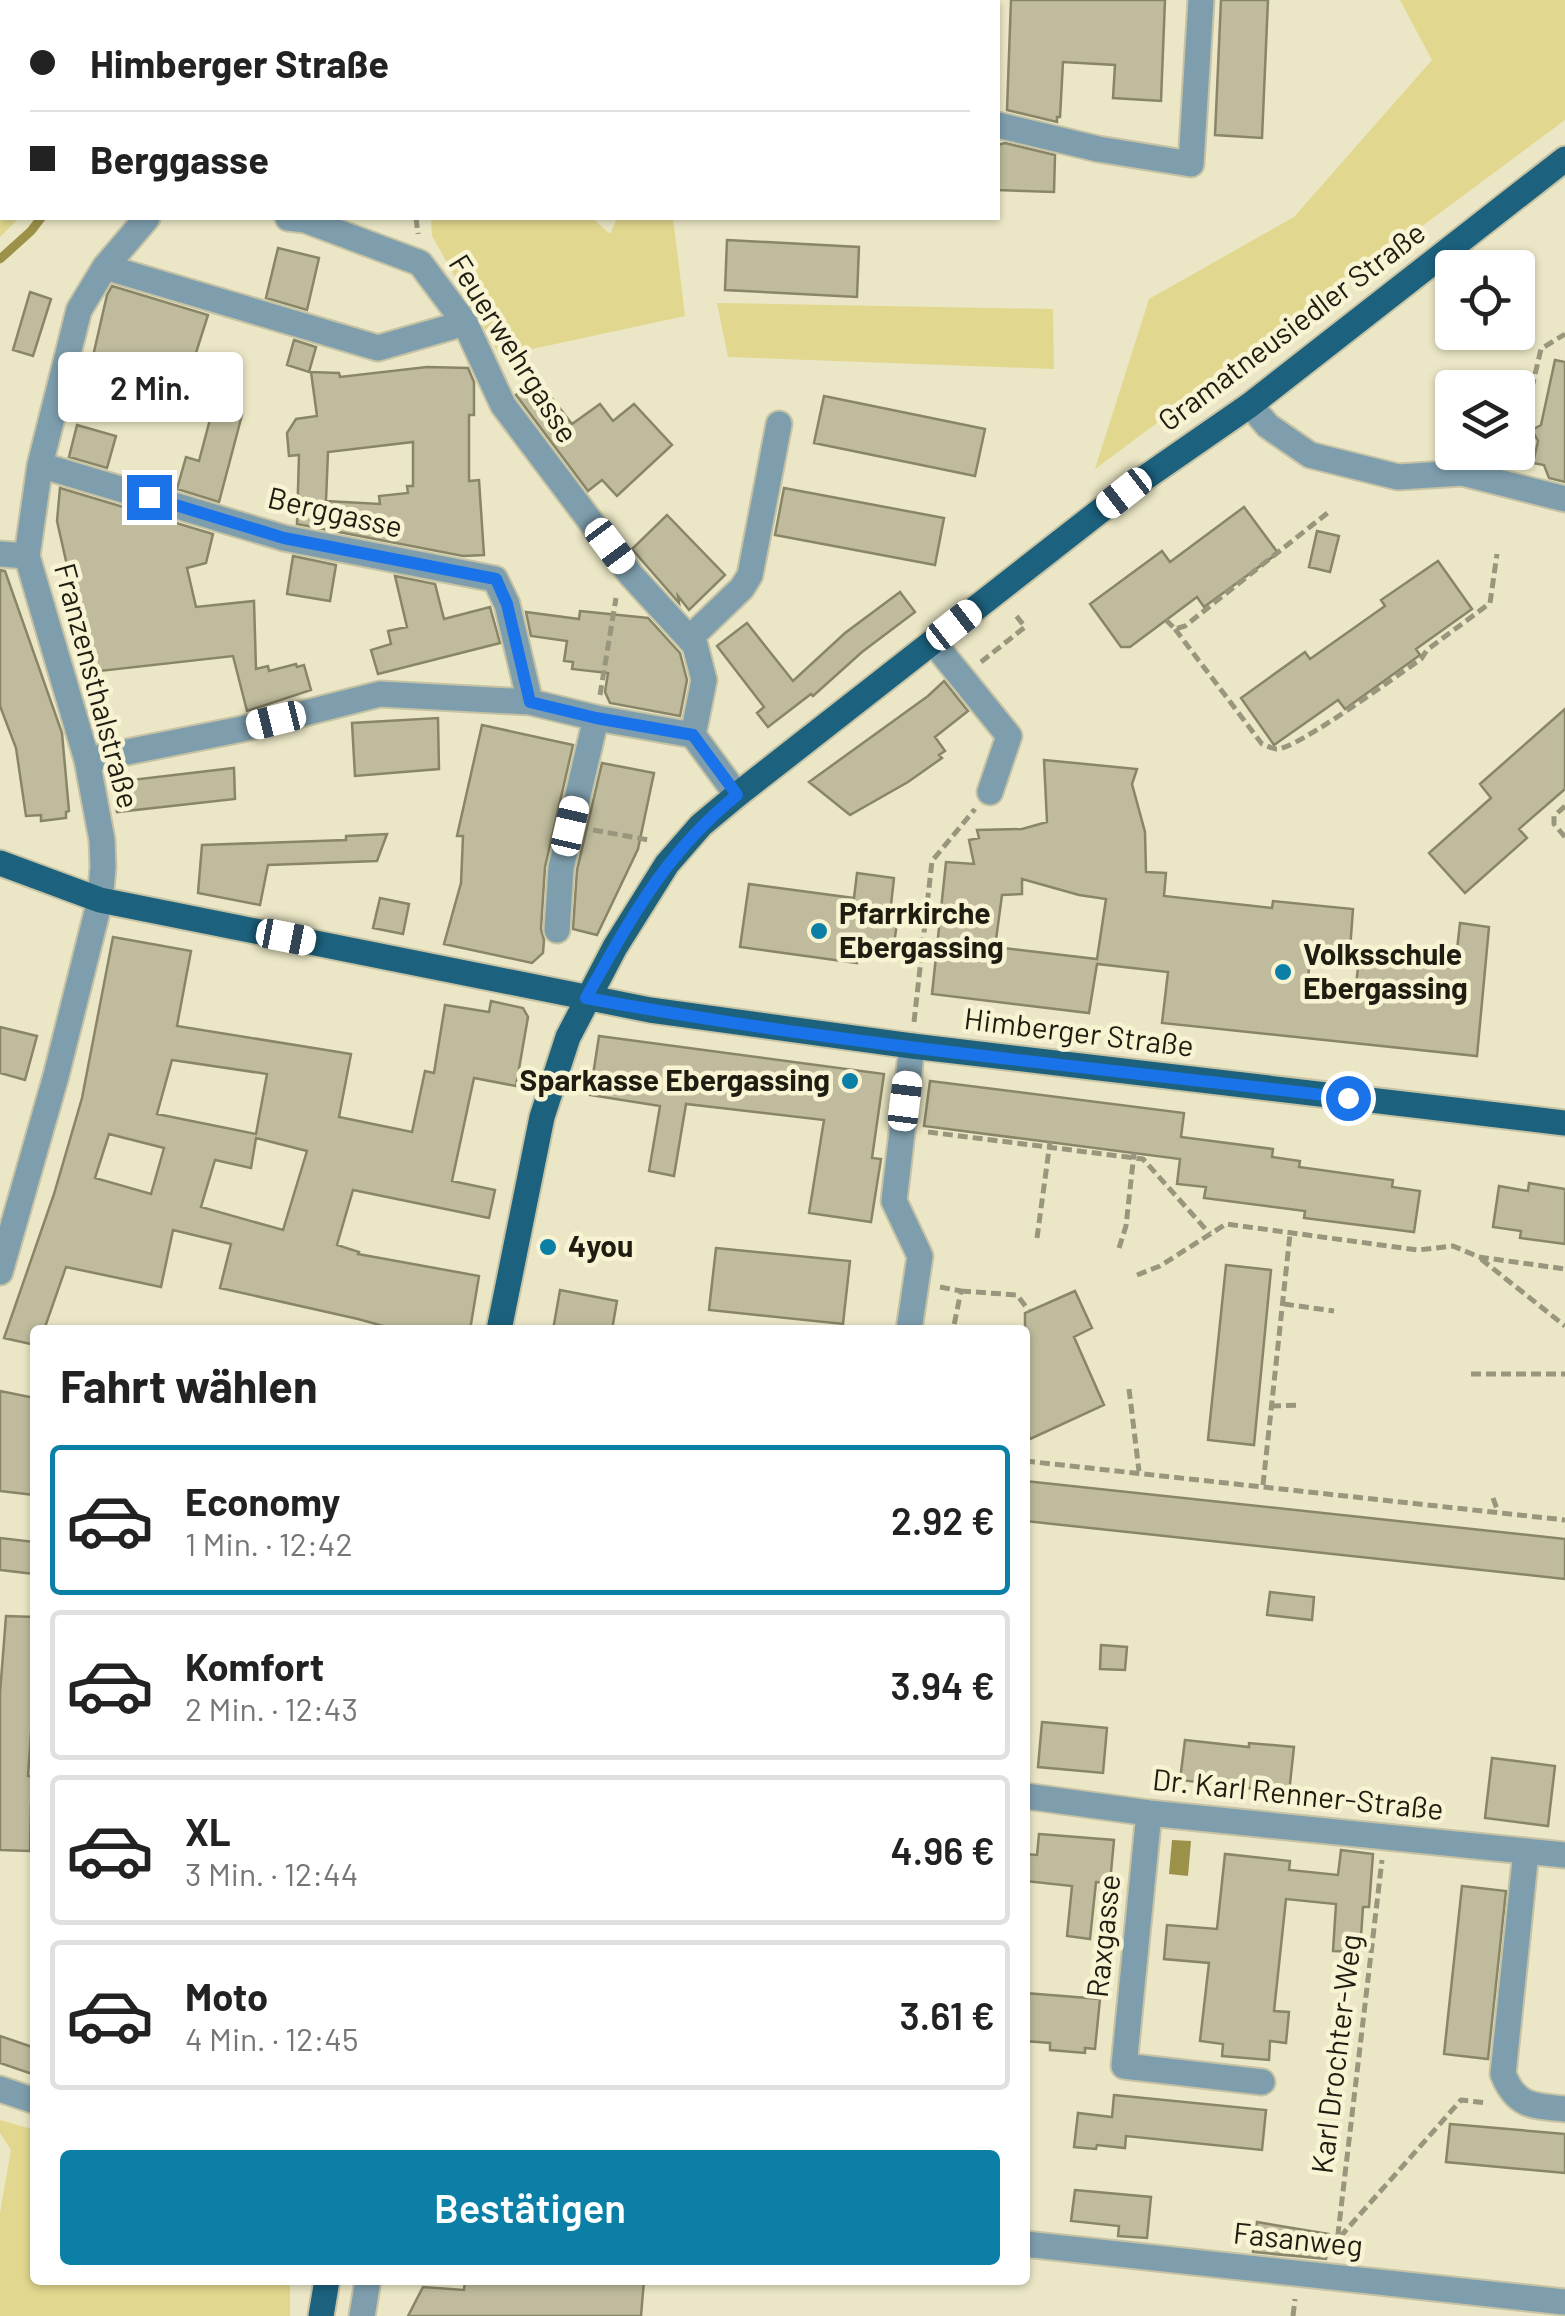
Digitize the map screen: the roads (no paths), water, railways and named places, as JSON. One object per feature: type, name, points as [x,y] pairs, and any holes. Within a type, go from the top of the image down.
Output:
[{"type":"main road","name":"Gramatneusiedler Straße","points":[[500,1325],[542,1117],[568,1037],[586,998],[667,864],[701,825],[1124,493],[1250,405],[1565,159]]},
{"type":"main road","name":"Himberger Straße","points":[[0,862],[100,900],[650,1010],[912,1046],[1565,1123]]},
{"type":"main road","points":[[321,2316],[326,2285]]},
{"type":"street","points":[[1000,126],[1098,149],[1191,164],[1201,0]]},
{"type":"street","name":"Franzensthalstraße","points":[[0,1272],[56,1076],[100,900],[102,840],[87,760],[27,556],[40,465],[79,310],[106,267],[145,220]]},
{"type":"street","name":"Feuerwehrgasse","points":[[306,220],[420,263],[464,323],[502,405],[631,575],[690,638],[704,671],[693,735]]},
{"type":"street","points":[[106,267],[378,348],[464,323]]},
{"type":"street","points":[[1250,405],[1268,426],[1310,456],[1398,477],[1462,473],[1565,499]]},
{"type":"street","points":[[690,638],[742,588],[750,575],[779,424]]},
{"type":"street","name":"Berggasse","points":[[40,465],[284,538],[496,579],[507,604],[530,702]]},
{"type":"street","points":[[0,554],[27,556]]},
{"type":"street","points":[[932,642],[1008,736],[990,792]]},
{"type":"street","points":[[87,760],[242,729],[380,694],[530,702],[693,735],[737,795]]},
{"type":"street","points":[[556,930],[561,868],[596,718]]},
{"type":"street","points":[[909,1325],[920,1256],[894,1201],[912,1046]]},
{"type":"street","name":"Dr. Karl Renner-Straße","points":[[1030,1797],[1565,1856]]},
{"type":"street","name":"Raxgasse","points":[[1149,1812],[1124,2066],[1262,2082]]},
{"type":"street","points":[[1526,1851],[1503,2074],[1511,2094],[1533,2106],[1565,2108]]},
{"type":"street","points":[[0,2089],[30,2099]]},
{"type":"street","name":"Fasanweg","points":[[1030,2245],[1565,2302]]},
{"type":"street","points":[[362,2316],[367,2285]]},
{"type":"waterway","points":[[0,259],[39,220]]},
{"type":"place","name":"Pfarrkirche Ebergassing","points":[[819,931]]},
{"type":"place","name":"Volksschule Ebergassing","points":[[1283,972]]},
{"type":"place","name":"Sparkasse Ebergassing","points":[[850,1081]]},
{"type":"place","name":"4you","points":[[548,1247]]}]
